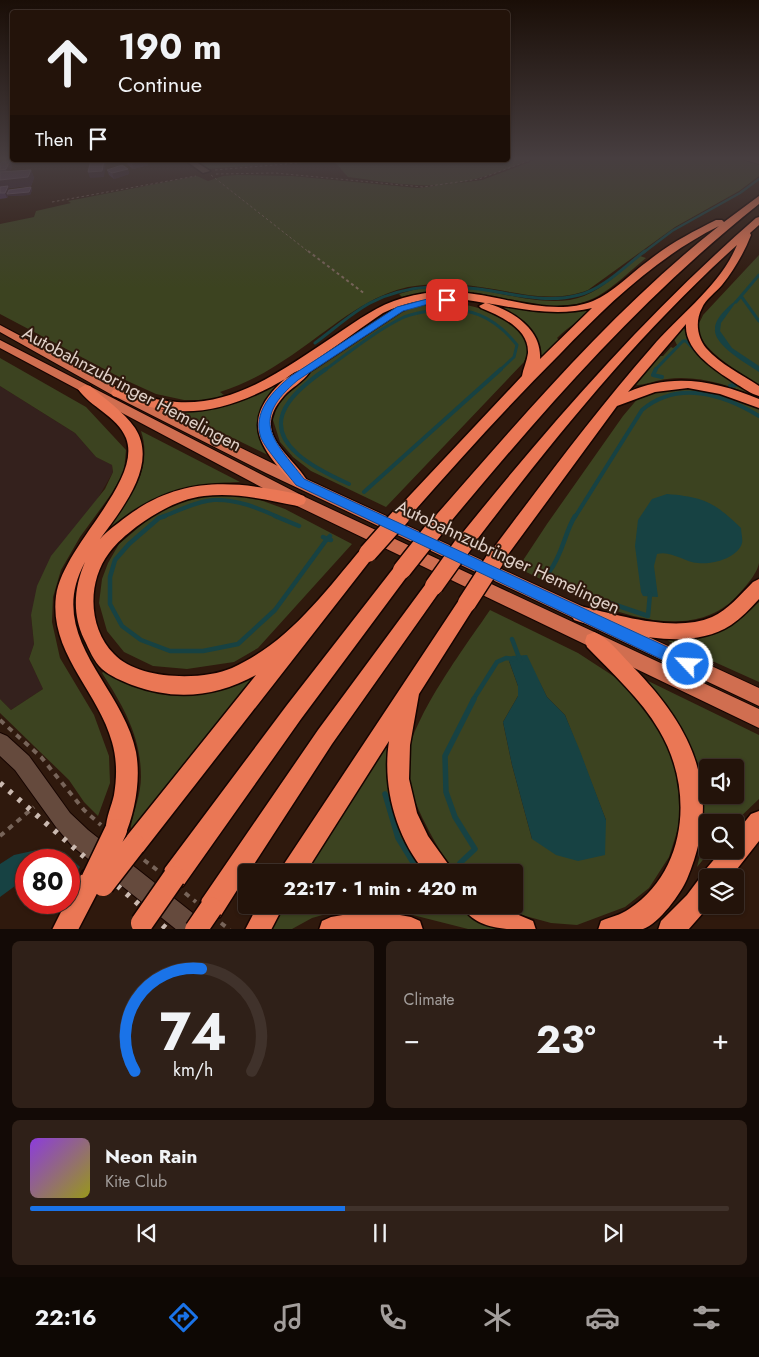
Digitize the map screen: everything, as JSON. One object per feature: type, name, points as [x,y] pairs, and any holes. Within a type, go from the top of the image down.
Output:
[{"type":"highway","points":[[140,926],[294,712],[436,527],[569,375],[675,270],[756,201]]},
{"type":"highway","points":[[65,929],[98,883],[134,845],[368,553],[526,379],[647,266],[708,227],[741,212]]},
{"type":"highway","points":[[197,929],[325,737],[466,541],[530,459],[593,384],[670,303],[759,220]]},
{"type":"highway","points":[[297,864],[498,555],[610,406],[658,346],[697,307],[725,273],[741,248],[747,230]]},
{"type":"highway","points":[[118,393],[176,407],[214,405],[239,398],[257,391],[379,311],[393,304],[412,299],[453,295],[553,310],[570,309],[599,302],[615,294]]},
{"type":"highway","points":[[299,491],[267,438],[265,423],[268,406],[280,390],[295,378],[400,309],[431,300],[447,300],[466,302],[500,311],[514,319],[532,339],[535,352],[534,363],[526,379]]},
{"type":"highway","points":[[697,307],[691,327],[698,345],[722,368],[759,392]]},
{"type":"highway","name":"Autobahnzubringer Hemelingen","points":[[0,328],[299,491],[580,614],[759,698]]},
{"type":"highway","name":"Autobahnzubringer Hemelingen","points":[[0,343],[86,389],[299,491],[594,640],[759,718]]},
{"type":"highway","points":[[610,406],[639,390],[681,383],[721,389],[759,404]]},
{"type":"highway","points":[[69,929],[98,883],[116,830],[126,790],[126,767],[122,741],[110,712],[80,664],[71,645],[66,626],[65,598],[74,566],[122,494],[133,472],[136,457],[134,441],[128,430],[86,389]]},
{"type":"highway","points":[[299,491],[204,490],[180,495],[156,505],[111,538],[99,553],[85,588],[84,616],[90,633],[107,661],[134,678],[161,685],[201,685],[229,678],[253,667],[306,628]]},
{"type":"highway","points":[[580,614],[647,627],[692,631],[718,623],[737,611],[759,588]]},
{"type":"highway","points":[[594,640],[642,691],[668,724],[688,770],[692,793],[691,831],[688,848],[681,869],[670,888],[655,904],[637,918],[612,929]]},
{"type":"highway","points":[[414,682],[399,745],[399,782],[405,813],[416,840],[432,864]]},
{"type":"highway","points":[[722,869],[759,822]]},
{"type":"highway","points":[[671,929],[699,900]]},
{"type":"highway","points":[[258,929],[267,914]]},
{"type":"highway","points":[[487,914],[522,929]]},
{"type":"highway","points":[[336,929],[372,922],[406,929]]},
{"type":"street","points":[[0,744],[22,763],[47,796],[62,820],[80,838],[195,929]]},
{"type":"path","points":[[244,201],[365,294]]},
{"type":"path","points":[[0,836],[47,796]]},
{"type":"shaded area","points":[[0,386],[75,433],[96,457],[112,465],[113,472],[31,615],[34,644],[29,659],[43,689],[11,710],[0,699]]},
{"type":"green space","points":[[69,201],[721,201],[675,227],[588,290],[575,294],[548,297],[534,296],[471,286],[435,284],[408,287],[386,294],[337,322],[289,357],[263,373],[249,381],[220,392],[224,395],[210,400],[184,400],[156,394],[123,379],[0,314],[0,224],[34,217],[36,211],[71,203]]},
{"type":"green space","points":[[759,255],[759,385],[712,351],[704,343],[699,334],[698,326],[703,315]]},
{"type":"green space","points":[[640,256],[646,258],[598,296],[582,303],[565,306],[529,303],[458,291],[430,292],[402,297],[399,294],[423,288],[455,286],[540,300],[570,300],[584,296],[599,288]]},
{"type":"green space","points":[[489,303],[553,313],[595,308],[557,338],[560,341],[541,358],[535,337],[530,329],[517,317]]},
{"type":"green space","points":[[458,304],[473,307],[494,314],[514,325],[526,341],[528,352],[524,362],[386,507],[311,471],[293,457],[280,442],[273,420],[278,403],[287,392],[303,378],[403,312],[415,307]]},
{"type":"green space","points":[[686,326],[724,372],[759,396],[758,398],[725,385],[690,378],[667,379],[636,385],[659,356],[663,356],[671,347],[673,348],[677,345],[674,339]]},
{"type":"green space","points":[[0,358],[86,407],[126,450],[124,471],[112,493],[80,537],[61,570],[53,597],[52,622],[60,658],[94,715],[109,756],[110,783],[98,816],[84,802],[69,780],[0,713],[0,699],[11,710],[43,689],[29,659],[34,644],[31,615],[37,586],[51,556],[105,489],[113,472],[112,465],[96,457],[75,433],[0,386]]},
{"type":"green space","points":[[283,379],[273,391],[268,455],[175,410],[205,408],[232,403],[245,399]]},
{"type":"green space","points":[[675,387],[718,393],[759,408],[759,563],[753,577],[736,597],[713,614],[686,621],[657,620],[627,614],[597,604],[518,568],[623,416],[639,397],[650,391]]},
{"type":"green space","points":[[141,431],[240,482],[203,485],[169,493],[138,508],[109,532],[105,531],[130,497],[141,472],[144,446]]},
{"type":"green space","points":[[212,494],[252,497],[285,509],[352,544],[258,648],[234,662],[187,669],[153,666],[124,652],[107,631],[99,603],[102,579],[108,563],[119,544],[158,511],[181,501]]},
{"type":"green space","points":[[759,602],[759,682],[670,642],[661,635],[717,631],[742,618]]},
{"type":"green space","points":[[490,610],[578,653],[621,681],[645,706],[667,740],[678,781],[681,819],[669,857],[649,888],[625,907],[577,925],[551,923],[518,914],[523,914],[523,864],[450,864],[444,857],[416,804],[407,772],[407,764],[409,748],[416,728],[453,663]],"holes":[[[509,661],[540,683],[547,697],[565,715],[606,820],[532,839],[512,765],[503,722],[518,696],[518,686]]]},
{"type":"green space","points":[[106,669],[130,684],[258,675],[131,833],[141,783],[138,748],[124,710],[102,673]]},
{"type":"green space","points":[[644,679],[759,735],[759,799],[743,814],[704,814],[703,804],[744,804],[744,759],[699,759],[699,775],[693,752],[685,734],[675,717],[654,694]]},
{"type":"green space","points":[[389,741],[404,838],[421,864],[311,864]]},
{"type":"green space","points":[[699,858],[704,859],[697,867]]},
{"type":"green space","points":[[281,914],[326,914],[312,918],[292,929],[272,929]]},
{"type":"green space","points":[[409,914],[472,914],[496,929],[468,929]]},
{"type":"water","points":[[739,298],[721,323],[720,331],[732,348],[759,366],[759,372],[725,348],[716,335],[717,320]]},
{"type":"water","points":[[667,494],[708,502],[741,528],[742,543],[735,553],[717,562],[710,563],[693,562],[672,555],[657,554],[654,566],[658,597],[643,596],[635,546],[638,520],[652,499]]},
{"type":"water","points":[[527,655],[547,697],[565,715],[580,751],[606,820],[605,855],[578,861],[556,855],[532,839],[512,765],[503,722],[518,696],[518,686],[509,661],[512,656]]},
{"type":"water","points":[[14,855],[15,886],[0,897],[0,864]]},
{"type":"waterway","points":[[643,253],[672,231],[725,201]]},
{"type":"waterway","points":[[315,343],[363,307],[384,296],[414,289],[445,286],[546,299],[568,297],[597,288],[645,251]]},
{"type":"waterway","points":[[741,296],[759,275]]},
{"type":"waterway","points":[[736,302],[741,296]]},
{"type":"waterway","points":[[741,296],[759,321]]},
{"type":"waterway","points":[[325,370],[394,322],[420,313],[444,310],[468,311],[479,315],[489,320],[508,335],[517,345],[514,357],[500,370]]},
{"type":"waterway","points":[[655,370],[683,341],[686,341],[703,359]]},
{"type":"waterway","points":[[326,369],[301,388],[289,402],[282,417],[282,430],[287,443],[309,463],[349,484]]},
{"type":"waterway","points":[[364,492],[501,369]]},
{"type":"waterway","points":[[656,369],[653,375],[662,377]]},
{"type":"waterway","points":[[730,386],[736,385],[732,381]]},
{"type":"waterway","points":[[575,517],[642,410],[656,401],[670,395],[700,394],[731,402],[759,416]]},
{"type":"waterway","points":[[162,517],[194,504],[214,500],[223,500],[255,507],[278,517]]},
{"type":"waterway","points":[[275,516],[299,526]]},
{"type":"waterway","points":[[575,516],[554,565],[549,572],[550,577],[598,599],[648,616],[650,594]]},
{"type":"waterway","points":[[162,517],[129,544],[115,560],[110,577],[110,604],[122,626],[141,640],[170,651],[203,651],[238,644],[275,610],[327,539]]},
{"type":"waterway","points":[[327,539],[330,536]]},
{"type":"waterway","points":[[323,537],[327,539]]},
{"type":"waterway","points":[[327,539],[331,540]]},
{"type":"waterway","points":[[512,639],[520,660]]},
{"type":"waterway","points":[[473,700],[497,662],[506,658],[514,659]]},
{"type":"waterway","points":[[460,863],[475,849],[455,817],[446,792],[445,756],[474,699]]},
{"type":"waterway","points":[[385,794],[398,838],[414,864]]},
{"type":"railway","points":[[0,783],[167,929]]},
{"type":"route","points":[[447,300],[420,302],[400,309],[382,319],[295,378],[280,390],[268,406],[265,423],[267,438],[300,482],[358,511],[688,664]]}]
